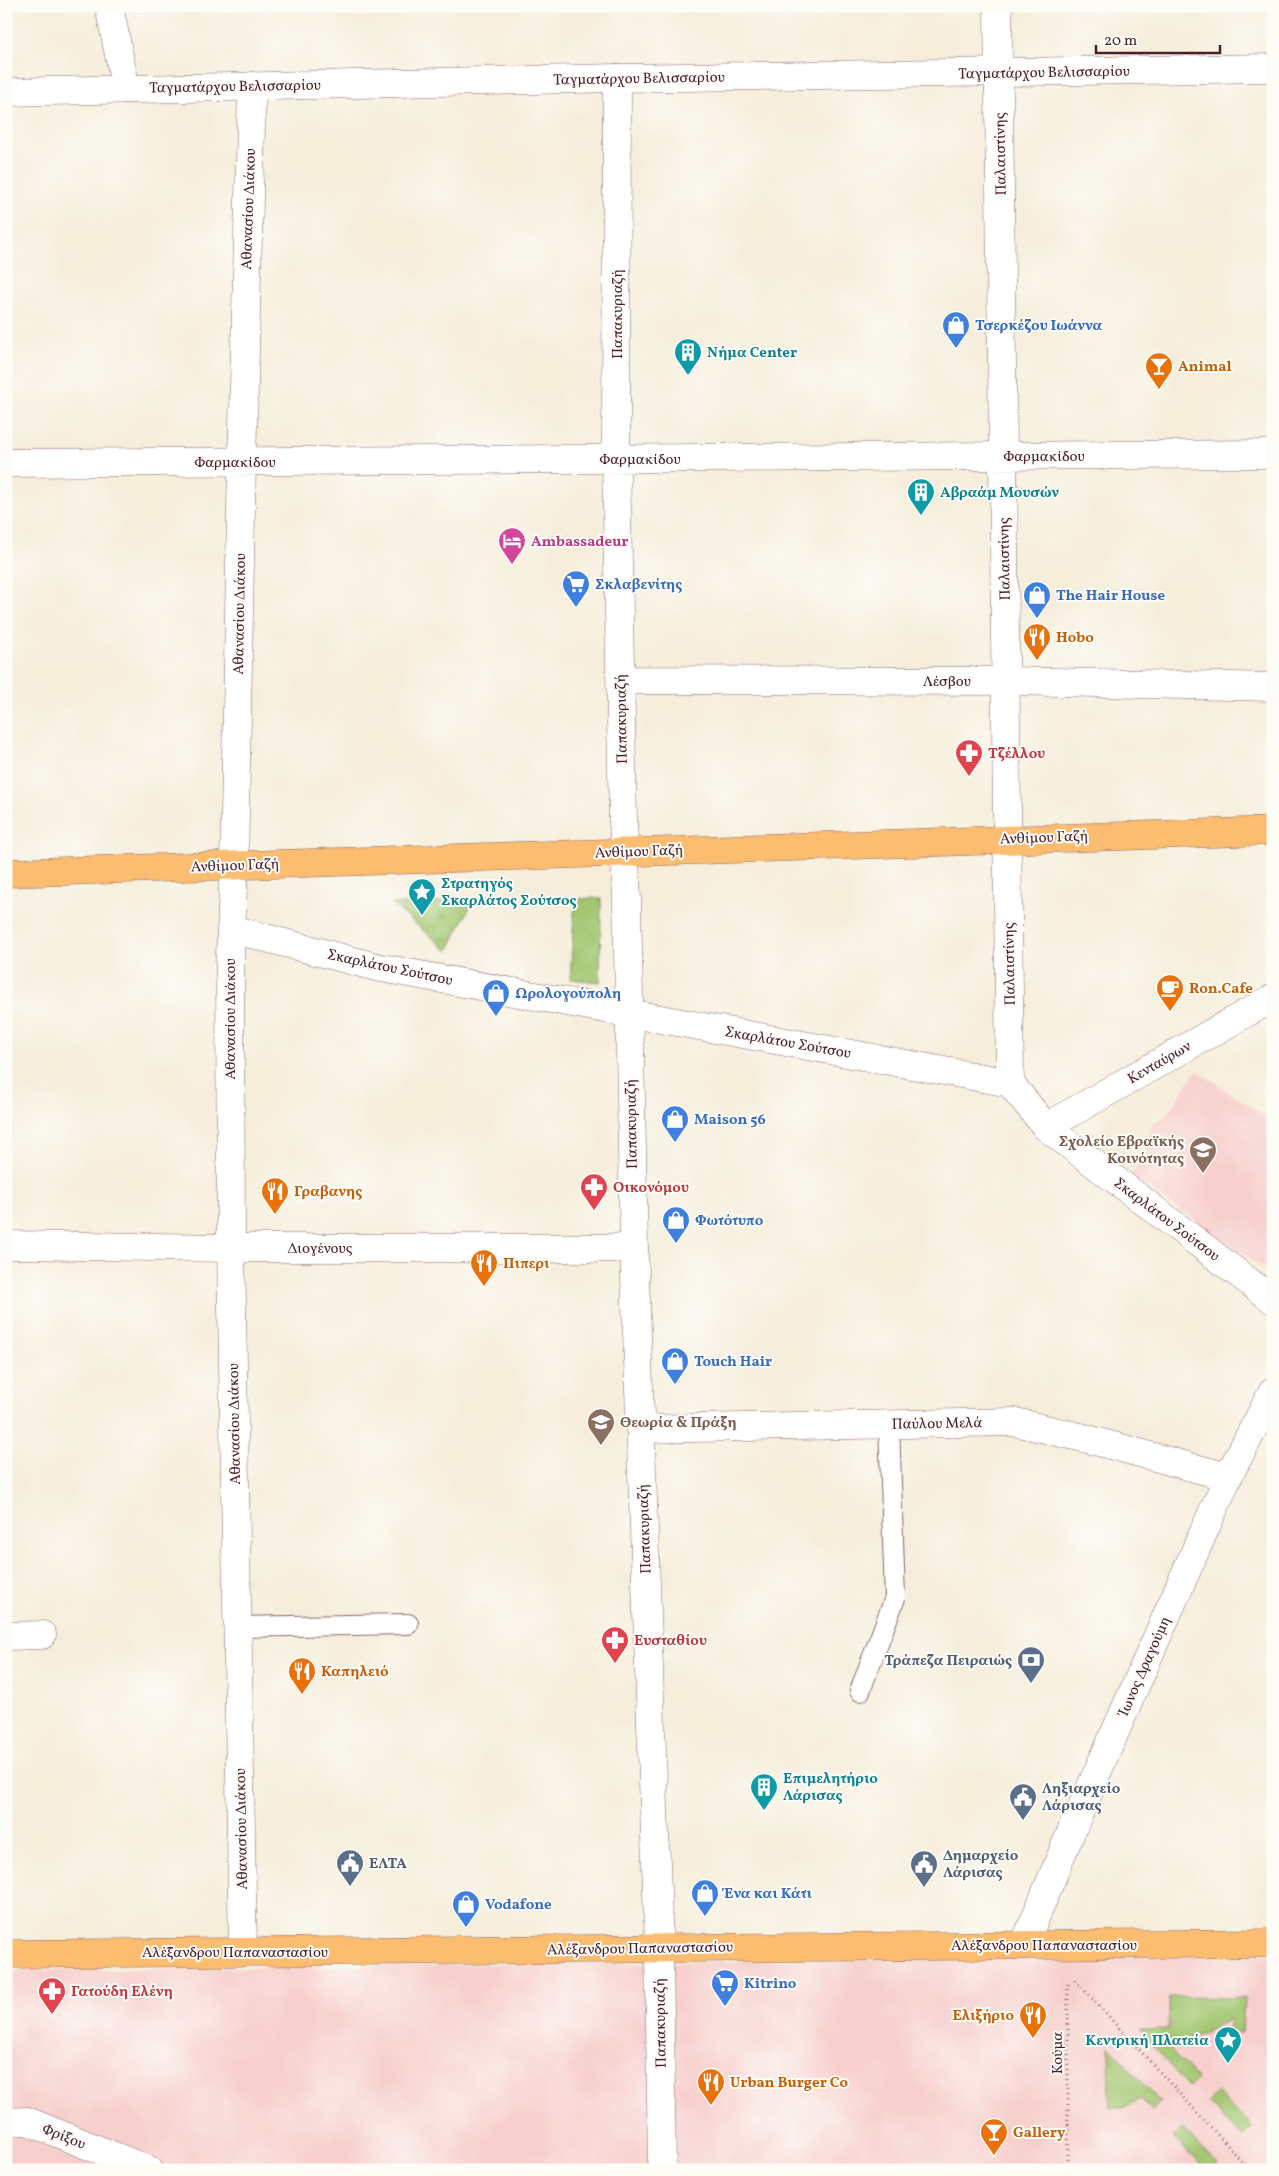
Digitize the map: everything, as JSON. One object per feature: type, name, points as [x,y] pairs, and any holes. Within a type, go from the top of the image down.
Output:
[{"type":"main road","name":"Ανθίμου Γαζή","points":[[6,873],[1008,838],[1273,831]]},
{"type":"main road","name":"Αλέξανδρου Παπαναστασίου","points":[[6,1954],[1273,1943]]},
{"type":"street","points":[[109,6],[126,89]]},
{"type":"street","name":"Παλαιστίνης","points":[[998,6],[1010,1082]]},
{"type":"street","name":"Ταγματάρχου Βελισσαρίου","points":[[6,92],[617,78],[1273,68]]},
{"type":"street","name":"Παπακυριαζή","points":[[617,78],[616,459],[624,852],[630,1012],[634,1248],[659,1948],[662,2170]]},
{"type":"street","name":"Αθανασίου Διάκου","points":[[244,1952],[230,1248],[232,929],[252,86]]},
{"type":"street","name":"Φαρμακίδου","points":[[6,463],[1273,454]]},
{"type":"street","name":"Λέσβου","points":[[621,680],[1006,681],[1273,687]]},
{"type":"street","name":"Σκαρλάτου Σούτσου","points":[[232,929],[376,967],[1010,1082],[1046,1127],[1273,1300]]},
{"type":"street","name":"Κενταύρων","points":[[1046,1127],[1273,998]]},
{"type":"street","name":"Διογένους","points":[[6,1245],[230,1248],[634,1248]]},
{"type":"street","name":"Ίωνος Δραγούμη","points":[[1034,1945],[1073,1827],[1228,1477],[1273,1391]]},
{"type":"street","name":"Παύλου Μελά","points":[[640,1430],[1015,1422],[1084,1438],[1228,1477]]},
{"type":"street","points":[[6,1636],[42,1636]]},
{"type":"street","name":"Φρίξου","points":[[6,2122],[27,2121],[149,2170]]},
{"type":"lane","points":[[860,1691],[895,1598],[889,1424]]},
{"type":"lane","points":[[237,1627],[408,1624]]},
{"type":"path","points":[[1034,1945],[1068,1972],[1250,2170]]},
{"type":"path","name":"Κούμα","points":[[1068,1972],[1068,2170]]},
{"type":"shaded area","name":"Σχολείο Εβραϊκής Κοινότητας","points":[[1197,1070],[1273,1122],[1273,1275],[1131,1176],[1147,1153],[1152,1124],[1167,1115]]},
{"type":"shaded area","points":[[1273,1954],[1273,2170],[6,2170],[6,1971]]},
{"type":"green space","points":[[601,898],[600,982],[570,979],[575,899]]},
{"type":"green space","points":[[473,901],[448,951],[392,904]]},
{"type":"green space","points":[[1169,1997],[1244,1998],[1242,2033],[1228,2031],[1230,2019],[1170,2049],[1197,2079],[1189,2088],[1140,2030],[1169,2029]]},
{"type":"green space","points":[[1109,2046],[1160,2102],[1152,2111],[1141,2099],[1122,2108],[1110,2108]]},
{"type":"green space","points":[[1217,2093],[1252,2127],[1243,2137],[1207,2103]]},
{"type":"green space","points":[[1182,2129],[1218,2163],[1211,2170],[1206,2170],[1173,2138]]},
{"type":"place","name":"Τσερκέζου Ιωάννα","points":[[956,349]]},
{"type":"place","name":"Νήμα Center","points":[[688,376]]},
{"type":"place","name":"Animal","points":[[1159,390]]},
{"type":"place","name":"Αβραάμ Μουσών","points":[[921,516]]},
{"type":"place","name":"Ambassadeur","points":[[512,565]]},
{"type":"place","name":"Σκλαβενίτης","points":[[576,608]]},
{"type":"place","name":"The Hair House","points":[[1037,619]]},
{"type":"place","name":"Hobo","points":[[1037,661]]},
{"type":"place","name":"Τζέλλου","points":[[969,777]]},
{"type":"place","name":"Στρατηγός Σκαρλάτος Σούτσος","points":[[422,916]]},
{"type":"place","name":"Ron.Cafe","points":[[1170,1012]]},
{"type":"place","name":"Ωρολογούπολη","points":[[496,1017]]},
{"type":"place","name":"Maison 56","points":[[675,1143]]},
{"type":"place","name":"Σχολείο Εβραϊκής Κοινότητας","points":[[1203,1174]]},
{"type":"place","name":"Οικονόμου","points":[[594,1211]]},
{"type":"place","name":"Γραβανης","points":[[275,1215]]},
{"type":"place","name":"Φωτότυπο","points":[[676,1244]]},
{"type":"place","name":"Πιπερι","points":[[484,1287]]},
{"type":"place","name":"Touch Hair","points":[[675,1385]]},
{"type":"place","name":"Θεωρία & Πράξη","points":[[601,1446]]},
{"type":"place","name":"Ευσταθίου","points":[[615,1664]]},
{"type":"place","name":"Τράπεζα Πειραιώς","points":[[1031,1684]]},
{"type":"place","name":"Καπηλειό","points":[[302,1695]]},
{"type":"place","name":"Επιμελητήριο Λάρισας","points":[[764,1811]]},
{"type":"place","name":"Ληξιαρχείο Λάρισας","points":[[1023,1821]]},
{"type":"place","name":"ΕΛΤΑ","points":[[350,1887]]},
{"type":"place","name":"Δημαρχείο Λάρισας","points":[[924,1888]]},
{"type":"place","name":"Ένα και Κάτι","points":[[705,1917]]},
{"type":"place","name":"Vodafone","points":[[466,1928]]},
{"type":"place","name":"Kitrino","points":[[725,2007]]},
{"type":"place","name":"Γατούδη Ελένη","points":[[52,2015]]},
{"type":"place","name":"Ελιξήριο","points":[[1033,2039]]},
{"type":"place","name":"Κεντρική Πλατεία","points":[[1228,2064]]},
{"type":"place","name":"Urban Burger Co","points":[[711,2106]]},
{"type":"place","name":"Gallery","points":[[994,2156]]}]
